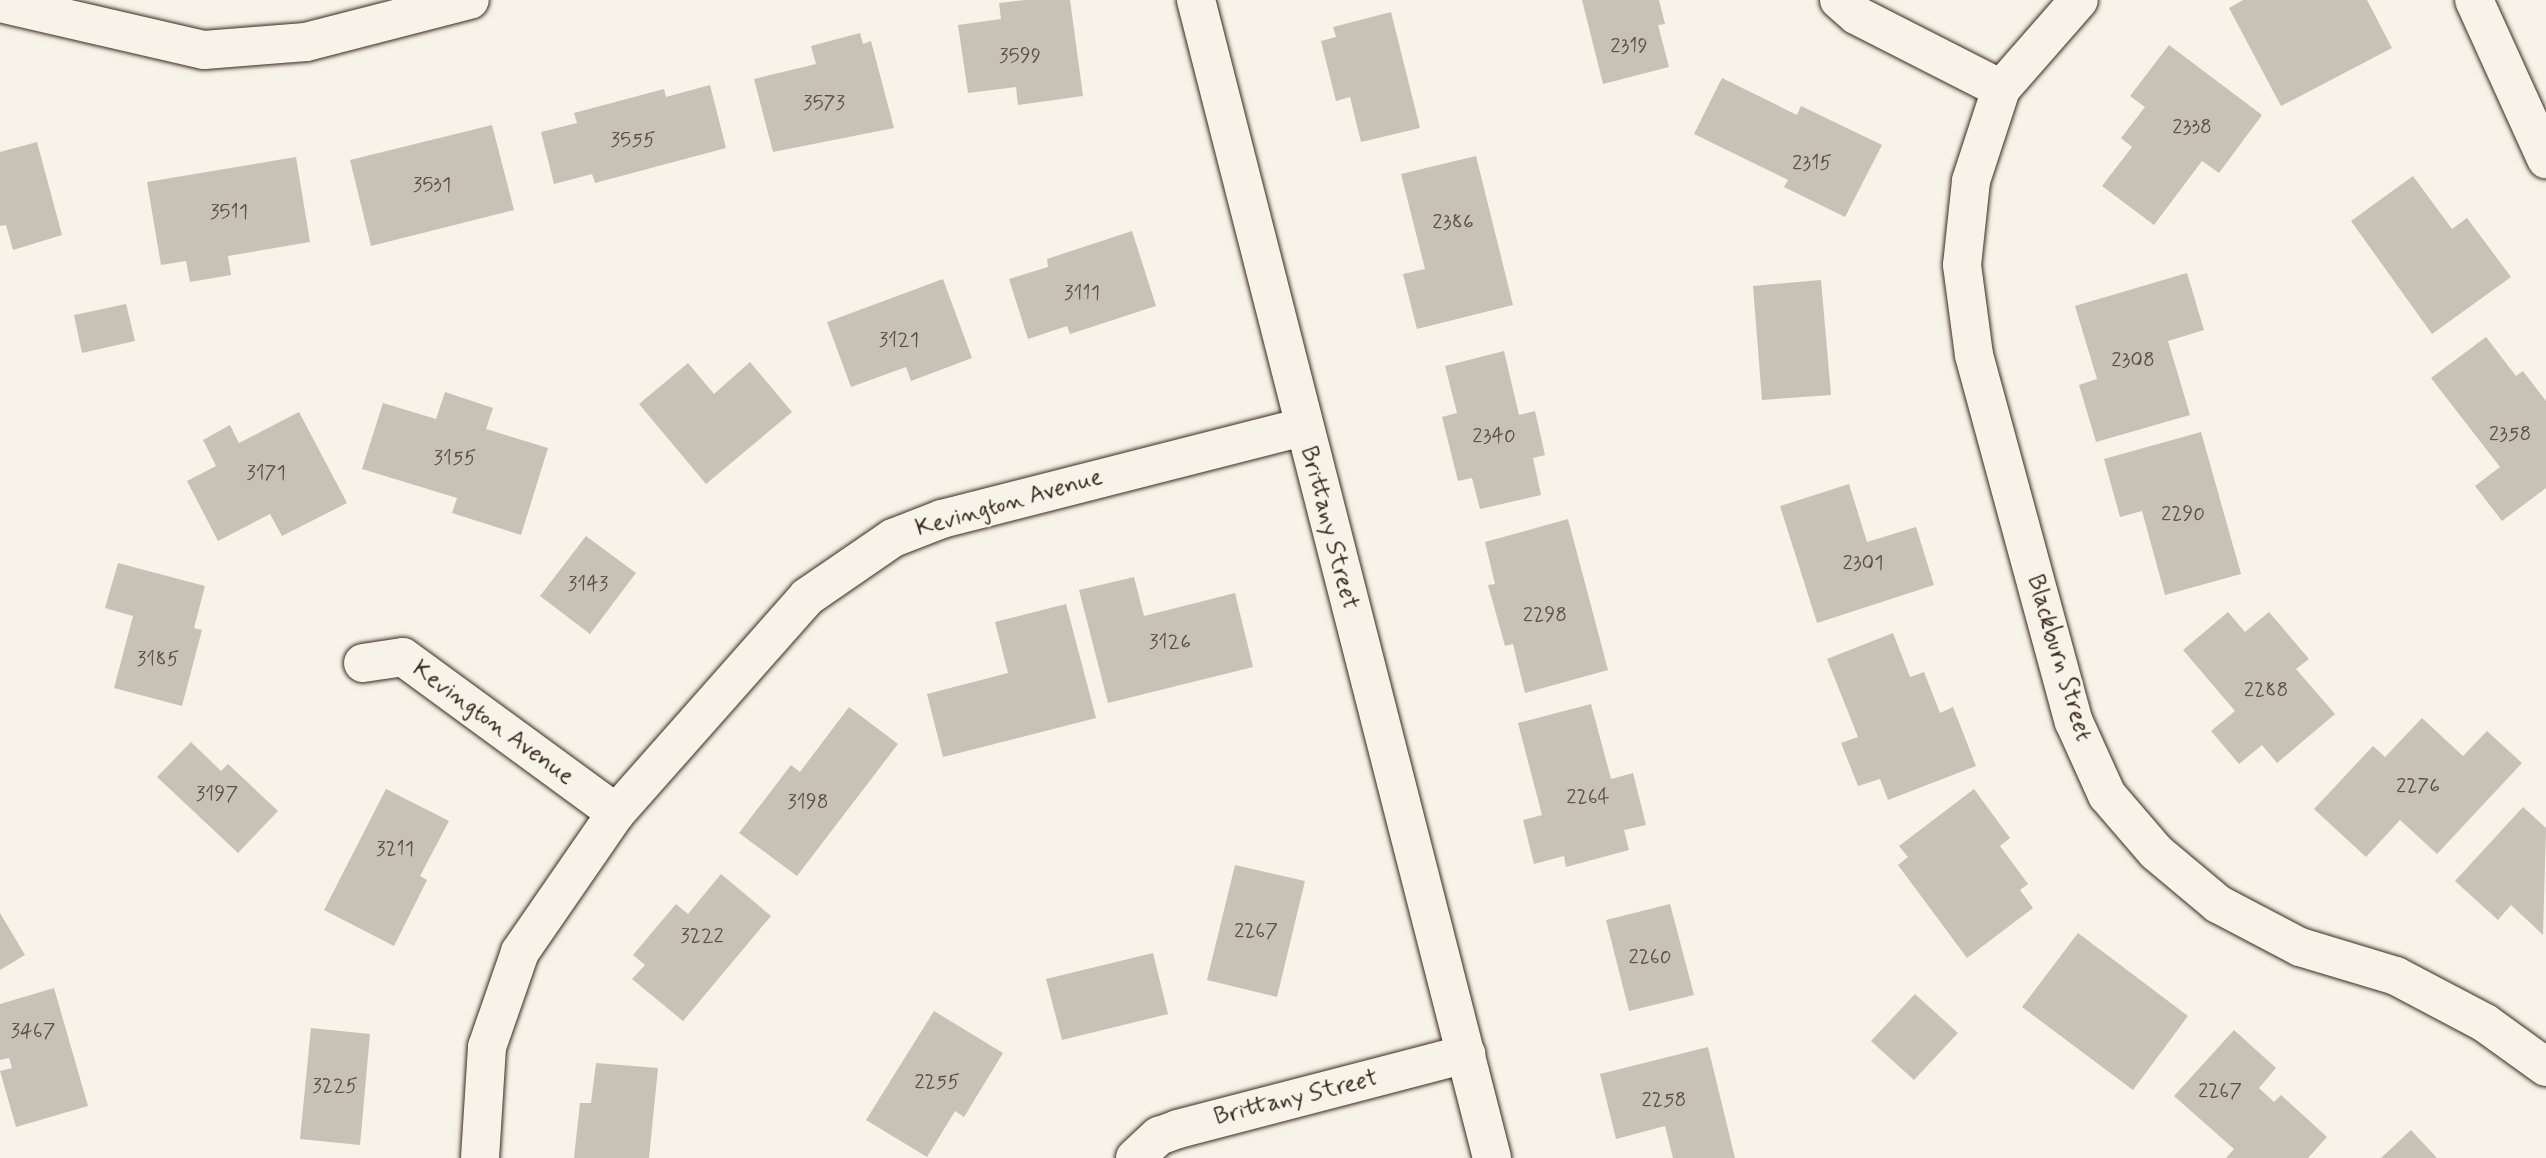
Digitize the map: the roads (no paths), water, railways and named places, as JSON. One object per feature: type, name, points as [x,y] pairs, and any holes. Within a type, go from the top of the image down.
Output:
[{"type":"street","points":[[0,2],[204,50],[306,42],[470,0]]},
{"type":"street","name":"Brittany Street","points":[[1196,0],[1302,426],[1492,1158]]},
{"type":"street","points":[[1839,0],[1856,15],[2001,89]]},
{"type":"street","name":"Blackburn Street","points":[[2079,0],[2001,89],[1971,181],[1962,265],[1974,355],[2074,722],[2107,795],[2156,852],[2218,904],[2300,947],[2396,976],[2485,1023],[2546,1067]]},
{"type":"street","points":[[2474,0],[2546,159]]},
{"type":"street","name":"Kevington Avenue","points":[[480,1158],[482,1088],[499,1002],[520,952],[545,911],[616,813],[774,629],[848,565],[892,538],[997,502],[1302,426]]},
{"type":"street","name":"Kevington Avenue","points":[[363,663],[403,657],[616,813]]},
{"type":"street","name":"Brittany Street","points":[[1135,1158],[1158,1136],[1178,1129],[1466,1054]]}]
